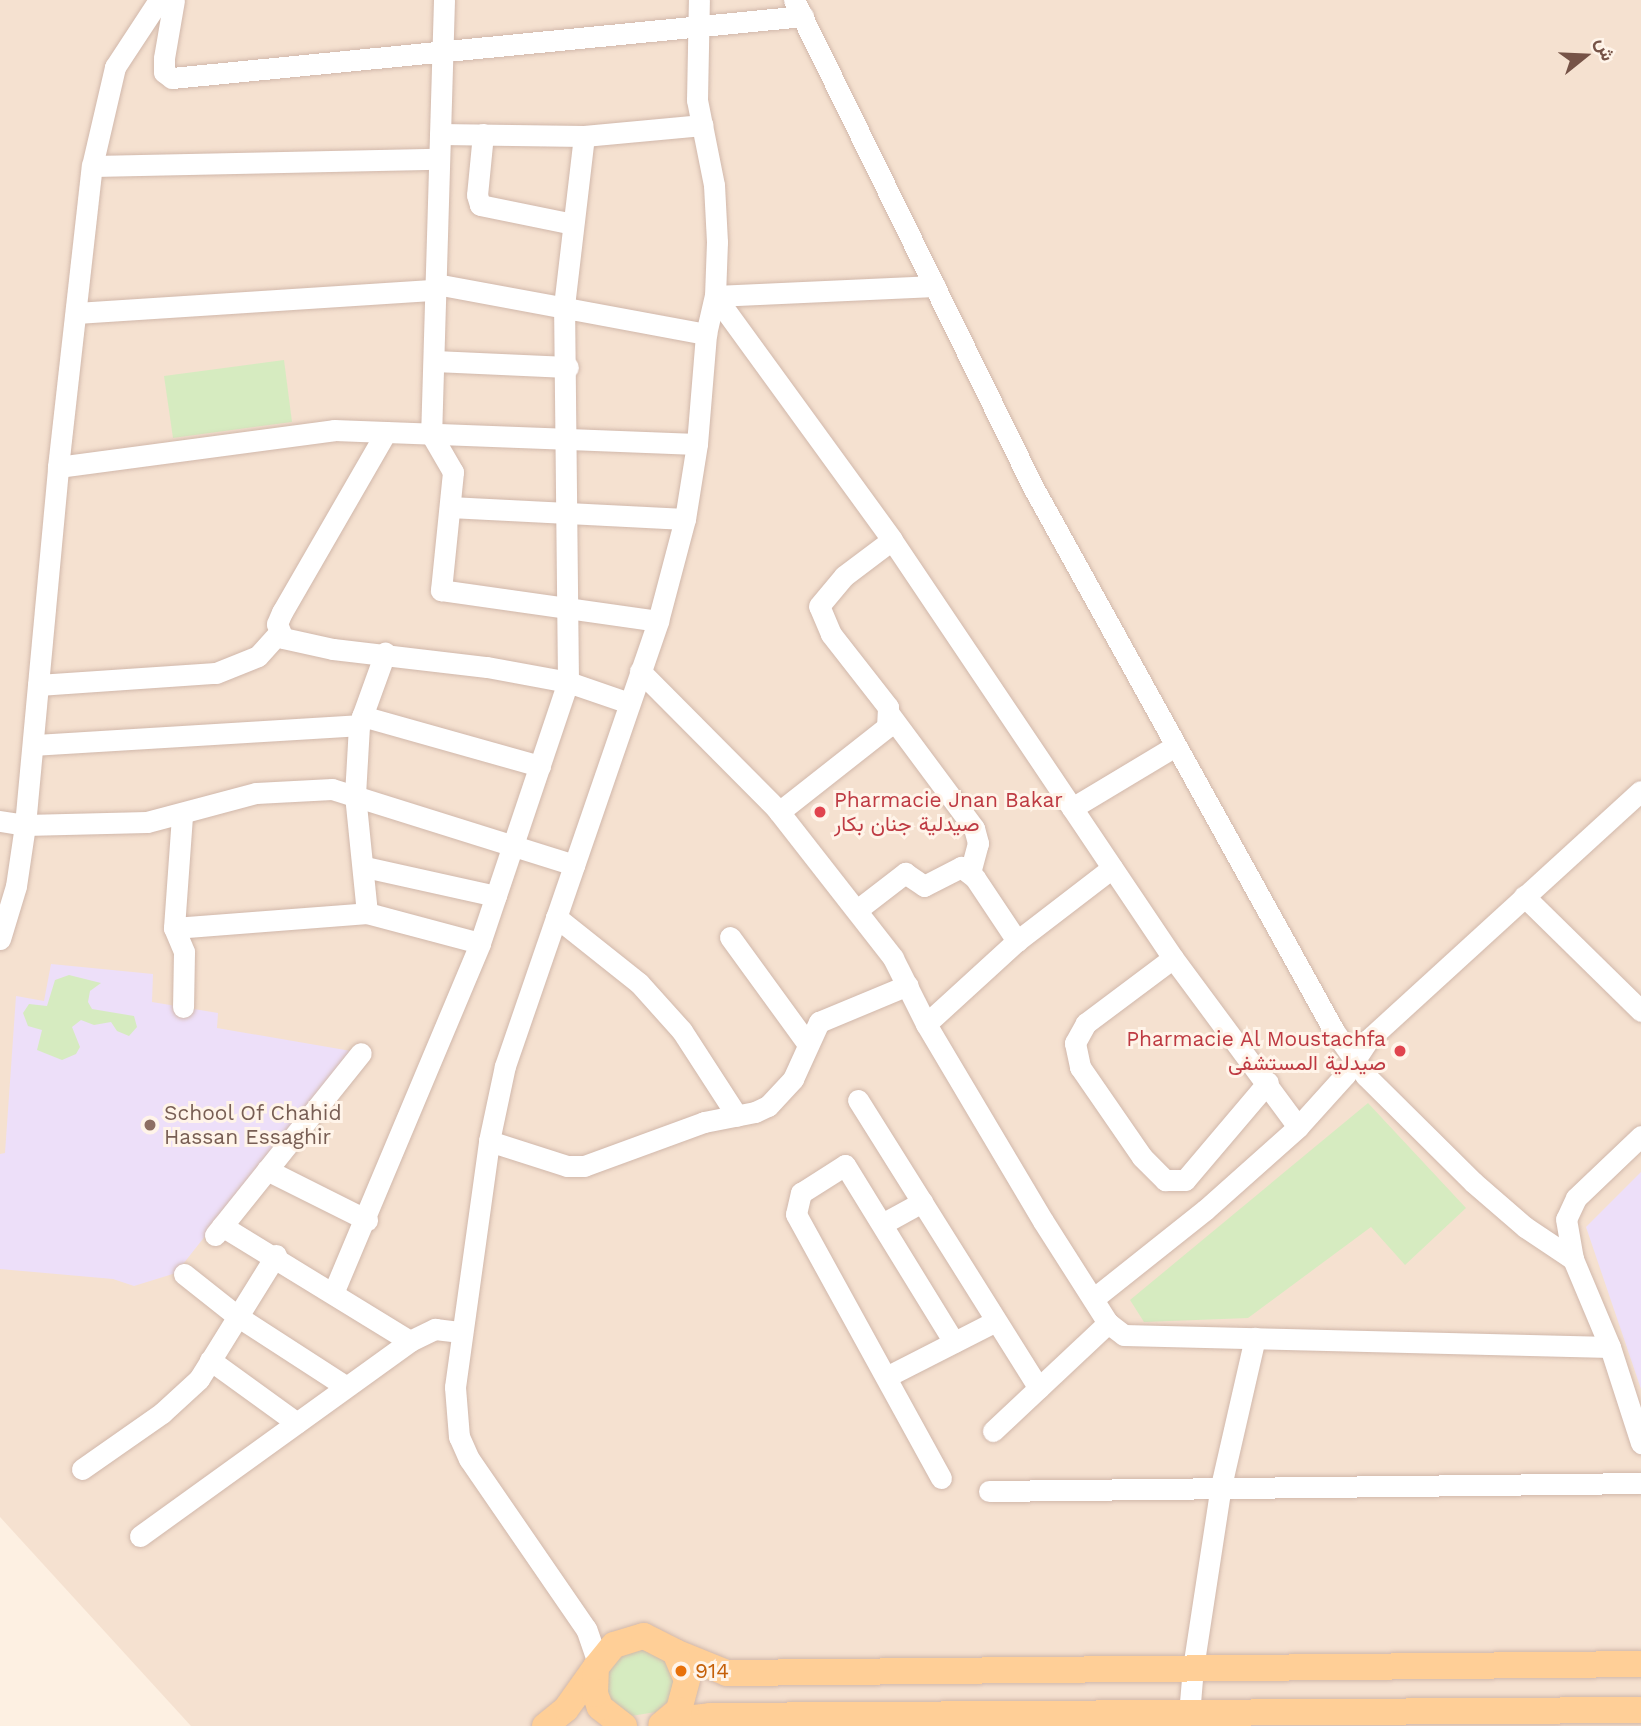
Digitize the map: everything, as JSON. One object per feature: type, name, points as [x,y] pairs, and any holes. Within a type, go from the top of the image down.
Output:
[{"type":"main road","points":[[545,1726],[566,1709],[597,1665],[621,1640],[656,1639],[675,1652],[727,1673],[1641,1664]]},
{"type":"main road","points":[[663,1723],[678,1710],[687,1681],[675,1652]]},
{"type":"main road","points":[[597,1665],[595,1694],[600,1706],[624,1726]]},
{"type":"main road","points":[[663,1723],[710,1716],[1189,1719],[1641,1710]]},
{"type":"street","points":[[0,939],[16,886],[25,825],[58,467],[92,166],[115,66],[159,0]]},
{"type":"street","points":[[174,0],[164,58],[164,72],[172,78],[700,26],[799,8],[1033,487],[1121,639],[1175,746],[1314,998],[1366,1076],[1473,1182],[1525,1227],[1573,1259]]},
{"type":"street","points":[[444,0],[431,434],[451,462],[450,507],[441,590],[658,621]]},
{"type":"street","points":[[597,1665],[586,1629],[459,1437],[454,1410],[461,1332],[489,1141],[505,1066],[658,621],[685,519],[697,444],[706,334],[715,296],[718,212],[697,100],[699,0]]},
{"type":"street","points":[[440,134],[584,136],[702,125]]},
{"type":"street","points":[[483,134],[477,195],[480,205],[573,224]]},
{"type":"street","points":[[334,1291],[367,1220],[480,943],[569,682],[568,367],[564,306],[584,136]]},
{"type":"street","points":[[92,166],[439,159]]},
{"type":"street","points":[[715,296],[935,286]]},
{"type":"street","points":[[76,313],[435,287],[564,306],[706,334]]},
{"type":"street","points":[[715,296],[892,540],[1173,958],[1268,1082],[1298,1127]]},
{"type":"street","points":[[433,361],[568,367]]},
{"type":"street","points":[[58,467],[334,430],[569,443],[697,444]]},
{"type":"street","points":[[38,685],[216,673],[258,656],[279,633],[282,611],[386,432]]},
{"type":"street","points":[[450,507],[685,519]]},
{"type":"street","points":[[892,540],[844,576],[819,606],[831,634],[880,693],[890,715],[974,828],[978,843],[970,872]]},
{"type":"street","points":[[279,633],[290,642],[385,653],[569,682],[629,703]]},
{"type":"street","points":[[367,913],[365,867],[355,795],[361,721],[385,653]]},
{"type":"street","points":[[640,671],[779,811],[857,911],[908,985],[926,1024],[1108,1324],[1124,1335],[1144,1339],[1255,1338],[1609,1347]]},
{"type":"street","points":[[779,811],[878,738],[890,715]]},
{"type":"street","points":[[34,745],[361,721],[540,766]]},
{"type":"street","points":[[1072,808],[1175,746]]},
{"type":"street","points":[[0,821],[25,825],[147,822],[182,816],[256,793],[332,789],[574,865]]},
{"type":"street","points":[[1093,1299],[1205,1210],[1298,1127],[1345,1075],[1353,1058],[1524,896],[1641,791]]},
{"type":"street","points":[[182,816],[174,928],[184,952],[183,1007]]},
{"type":"street","points":[[365,867],[496,896]]},
{"type":"street","points":[[857,911],[905,873],[924,886],[953,868],[970,872],[1017,942]]},
{"type":"street","points":[[926,1024],[1017,942],[1112,868]]},
{"type":"street","points":[[1524,896],[1641,1011]]},
{"type":"street","points":[[174,928],[367,913],[480,943]]},
{"type":"street","points":[[556,917],[639,982],[682,1031],[737,1116]]},
{"type":"street","points":[[730,937],[807,1043]]},
{"type":"street","points":[[1173,958],[1086,1023],[1075,1043],[1080,1067],[1142,1157],[1165,1180],[1185,1181],[1268,1082]]},
{"type":"street","points":[[489,1141],[566,1166],[584,1166],[704,1122],[737,1116],[768,1106],[793,1079],[814,1027],[824,1019],[908,985]]},
{"type":"street","points":[[361,1053],[218,1230],[276,1255],[410,1341]]},
{"type":"street","points":[[858,1100],[1039,1388]]},
{"type":"street","points":[[1641,1136],[1576,1198],[1569,1211],[1566,1235],[1609,1347],[1641,1443]]},
{"type":"street","points":[[941,1478],[796,1214],[801,1193],[845,1165],[954,1342]]},
{"type":"street","points":[[267,1170],[367,1220]]},
{"type":"street","points":[[882,1224],[922,1202]]},
{"type":"street","points":[[82,1469],[183,1396],[210,1360],[276,1255]]},
{"type":"street","points":[[184,1274],[237,1316],[345,1386]]},
{"type":"street","points":[[886,1377],[996,1321]]},
{"type":"street","points":[[993,1431],[1108,1324]]},
{"type":"street","points":[[140,1536],[410,1341],[435,1329],[461,1332]]},
{"type":"street","points":[[1189,1719],[1193,1668],[1221,1486],[1255,1338]]},
{"type":"street","points":[[210,1360],[297,1423]]},
{"type":"street","points":[[989,1491],[1221,1486],[1641,1483]]},
{"type":"street","points":[[586,1629],[621,1640]]},
{"type":"shaded area","points":[[0,0],[1641,0],[1641,1726],[191,1726],[0,1517]]},
{"type":"shaded area","name":"School Of Chahid Hassan Essaghir","points":[[51,964],[153,974],[152,1002],[218,1013],[217,1028],[351,1051],[176,1273],[134,1286],[113,1279],[0,1269],[0,1154],[5,1153],[16,996],[44,1001]]},
{"type":"shaded area","points":[[1641,1172],[1641,1389],[1586,1227]]},
{"type":"green space","points":[[284,360],[292,422],[173,438],[164,376]]},
{"type":"green space","points":[[69,975],[101,983],[90,991],[88,1002],[92,1009],[134,1016],[137,1027],[129,1036],[117,1031],[111,1022],[94,1025],[81,1020],[72,1027],[80,1047],[76,1054],[62,1060],[37,1050],[42,1030],[28,1026],[23,1013],[29,1004],[47,1006],[55,980]]},
{"type":"green space","points":[[1368,1103],[1466,1208],[1405,1265],[1371,1227],[1248,1318],[1144,1322],[1130,1300]]},
{"type":"green space","points":[[655,1647],[675,1675],[669,1700],[656,1712],[631,1716],[615,1708],[603,1685],[614,1653]]},
{"type":"place","name":"Pharmacie Jnan Bakar صيدلية جنان بكار","points":[[820,812]]},
{"type":"place","name":"Pharmacie Al Moustachfa صيدلية المستشفى","points":[[1400,1051]]},
{"type":"place","name":"School Of Chahid Hassan Essaghir","points":[[150,1125]]},
{"type":"place","name":"914","points":[[681,1671]]}]
